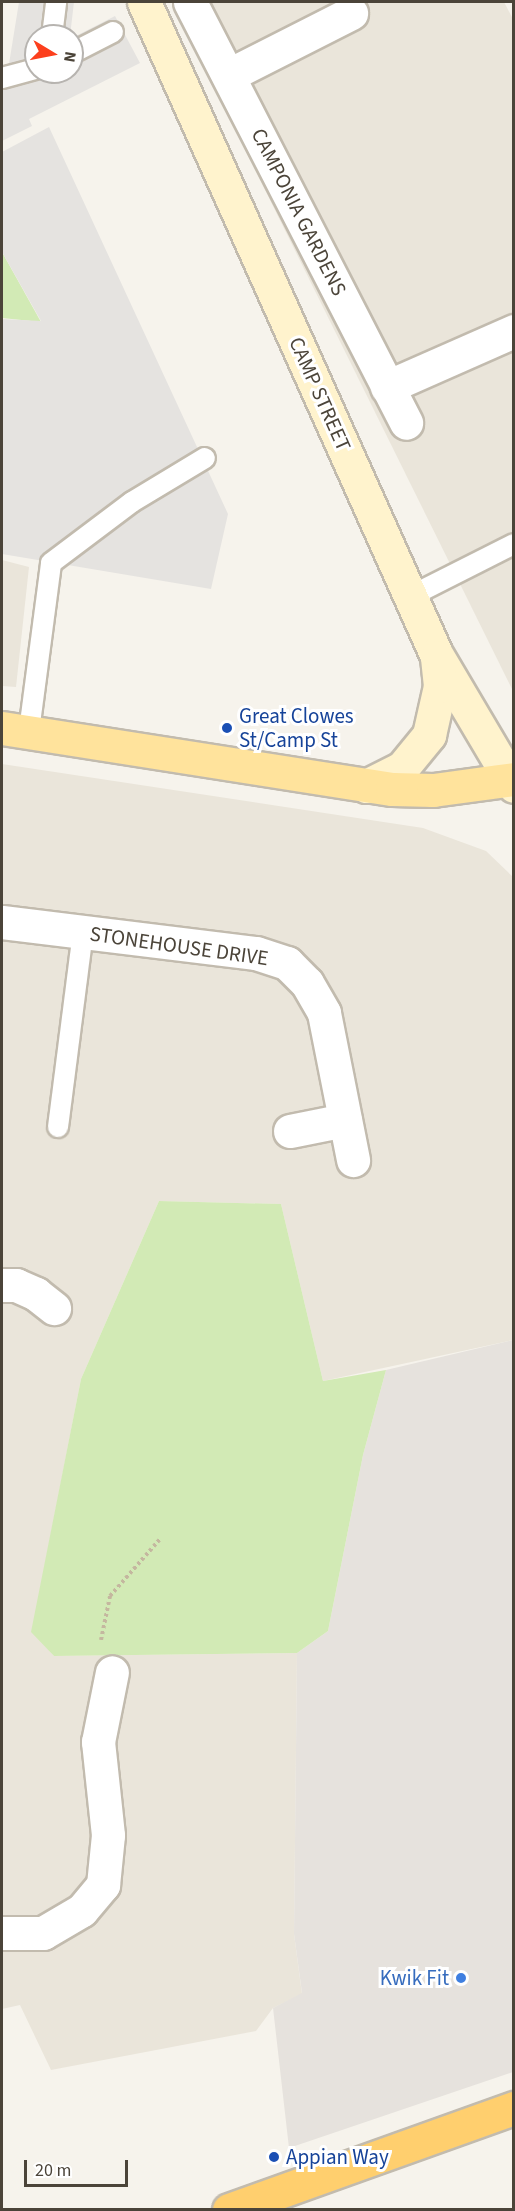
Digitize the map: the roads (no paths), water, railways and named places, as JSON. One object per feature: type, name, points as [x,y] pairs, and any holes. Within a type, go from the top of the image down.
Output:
[{"type":"highway","points":[[242,2207],[513,2108]]},
{"type":"main road","name":"CAMP STREET","points":[[144,2],[436,654],[512,782]]},
{"type":"main road","points":[[366,786],[402,768],[429,735],[440,686],[436,654]]},
{"type":"main road","points":[[15,729],[366,786],[433,790],[512,782]]},
{"type":"street","name":"CAMPONIA GARDENS","points":[[190,2],[230,75],[406,423]]},
{"type":"street","points":[[230,75],[351,13]]},
{"type":"street","points":[[387,387],[513,331]]},
{"type":"street","name":"STONEHOUSE DRIVE","points":[[2,922],[256,953],[286,963],[307,983],[324,1013],[353,1160]]},
{"type":"street","points":[[290,1131],[345,1120]]},
{"type":"street","points":[[2,1285],[16,1285],[36,1294],[54,1308]]},
{"type":"street","points":[[2,1933],[43,1933],[82,1910],[103,1886],[108,1835],[98,1742],[112,1672]]},
{"type":"lane","points":[[53,24],[56,2]]},
{"type":"lane","points":[[84,47],[113,32]]},
{"type":"lane","points":[[2,78],[24,72]]},
{"type":"lane","points":[[15,729],[51,563],[132,502],[205,458]]},
{"type":"lane","points":[[411,596],[513,544]]},
{"type":"lane","points":[[58,1127],[83,932]]},
{"type":"place","name":"Great Clowes St/Camp St","points":[[227,728]]},
{"type":"place","name":"Kwik Fit","points":[[461,1978]]},
{"type":"place","name":"Appian Way","points":[[274,2157]]}]
